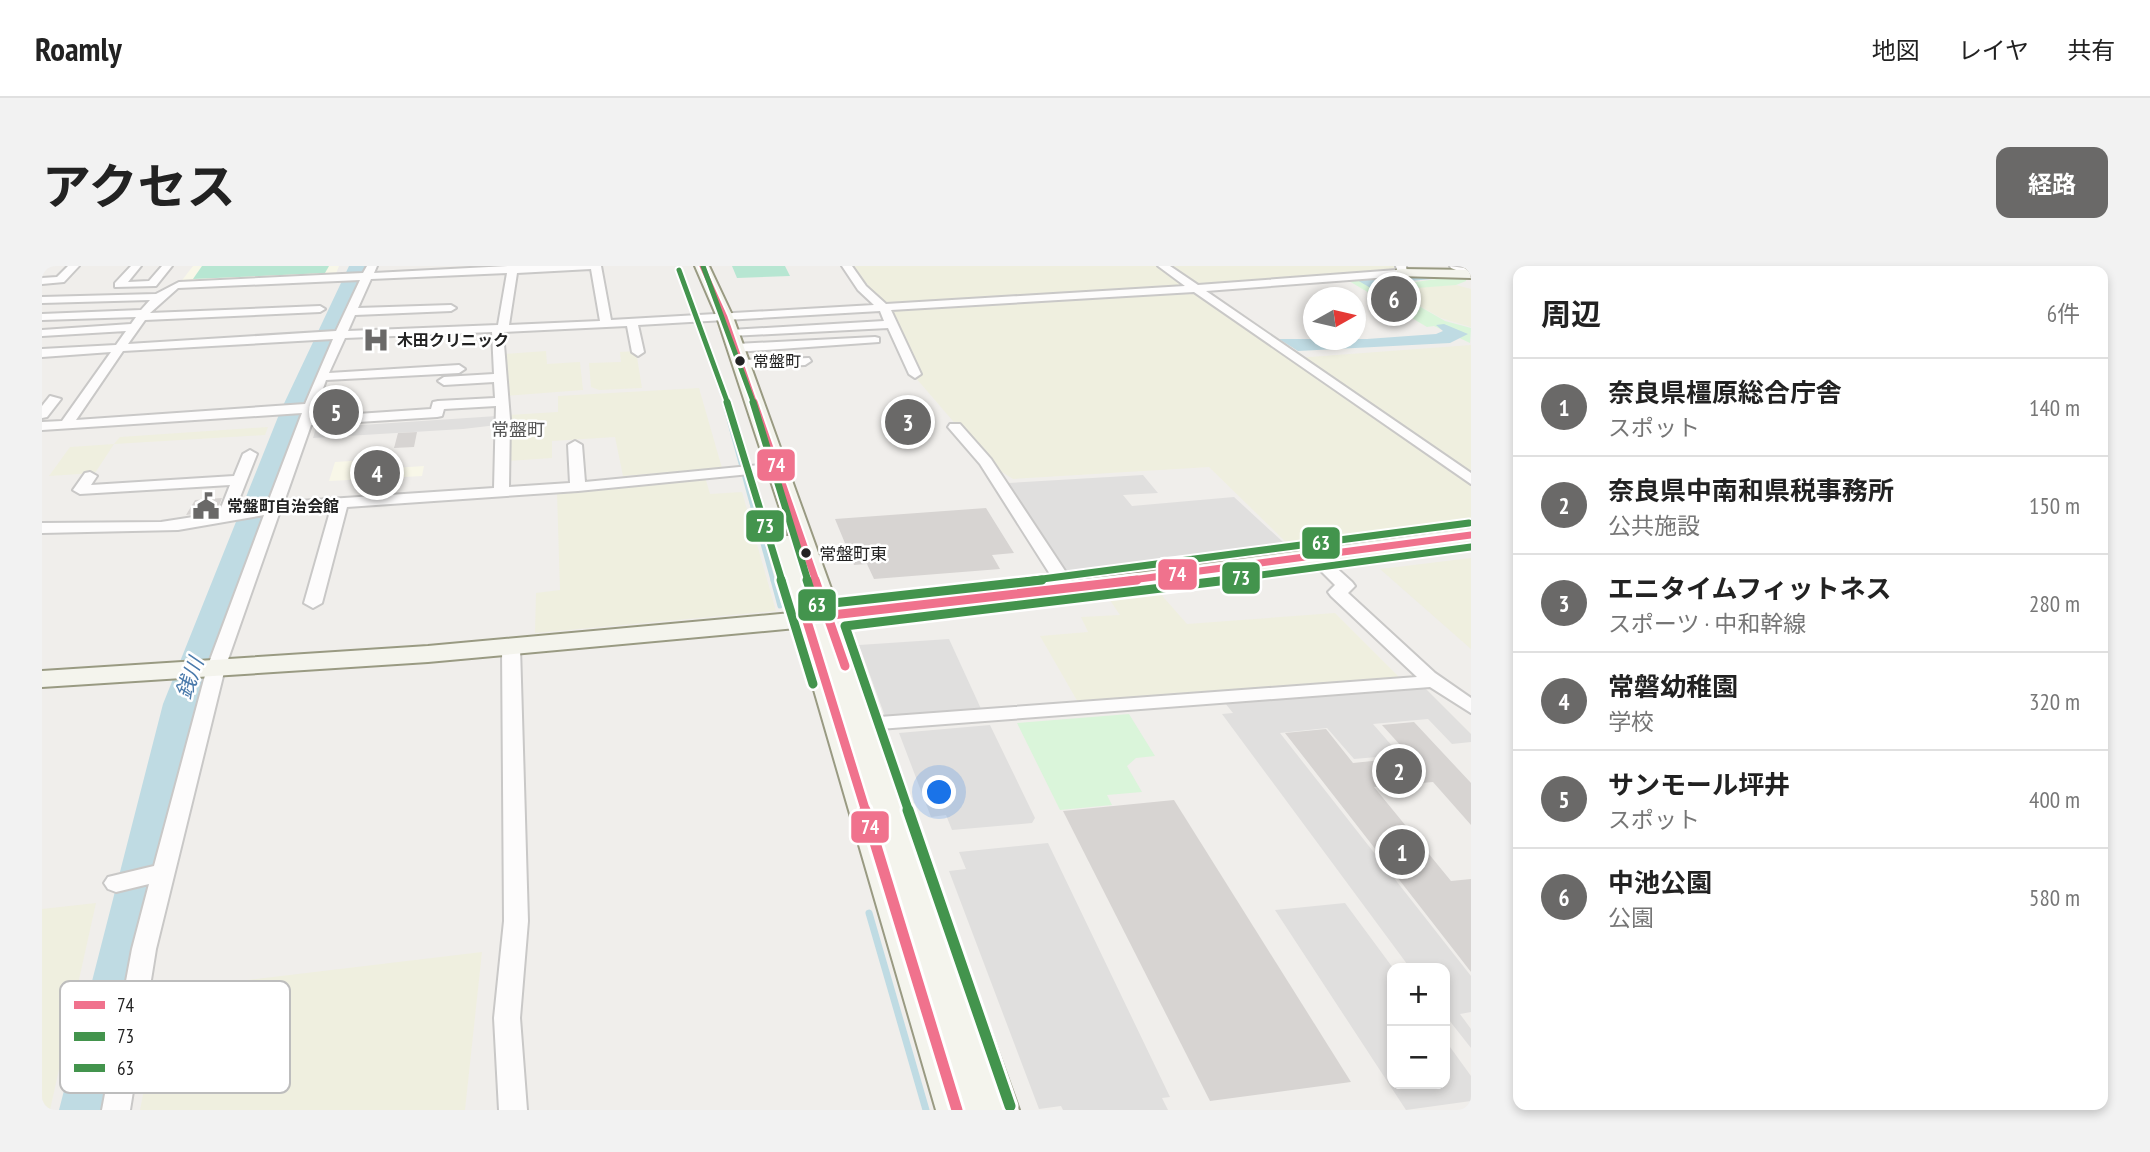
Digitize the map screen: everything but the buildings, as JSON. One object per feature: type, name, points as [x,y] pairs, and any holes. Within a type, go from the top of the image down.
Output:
[{"type":"main road","points":[[690,266],[720,331],[749,470],[866,724],[998,1110]]},
{"type":"main road","points":[[702,266],[720,331],[817,617],[957,1110]]},
{"type":"main road","points":[[1401,269],[1471,274]]},
{"type":"main road","points":[[42,679],[511,647],[817,617],[1068,589],[1471,535]]},
{"type":"street","points":[[42,281],[60,280],[74,266]]},
{"type":"street","points":[[136,266],[119,285],[152,284],[167,266]]},
{"type":"street","points":[[66,425],[140,319],[159,297],[176,286],[345,277],[367,273],[595,266],[606,324]]},
{"type":"street","points":[[846,266],[862,288],[884,308],[915,374]]},
{"type":"street","points":[[1163,266],[1471,480]]},
{"type":"street","points":[[1455,266],[1471,274]]},
{"type":"street","points":[[501,491],[500,328],[512,268]]},
{"type":"street","points":[[720,331],[884,308],[1326,281],[1401,269]]},
{"type":"street","points":[[138,981],[157,874],[213,668],[336,335],[352,308],[367,273]]},
{"type":"street","points":[[42,300],[159,297]]},
{"type":"street","points":[[352,308],[426,301]]},
{"type":"street","points":[[352,308],[451,308]]},
{"type":"street","points":[[42,317],[140,319],[320,309]]},
{"type":"street","points":[[42,333],[140,319]]},
{"type":"street","points":[[632,323],[638,352]]},
{"type":"street","points":[[42,353],[314,336],[632,323],[875,340]]},
{"type":"street","points":[[720,331],[891,324]]},
{"type":"street","points":[[720,331],[805,361]]},
{"type":"street","points":[[321,377],[459,369]]},
{"type":"street","points":[[443,381],[499,378]]},
{"type":"street","points":[[42,414],[54,399]]},
{"type":"street","points":[[42,426],[281,410],[436,413],[438,405],[501,401]]},
{"type":"street","points":[[955,427],[986,462],[1068,589]]},
{"type":"street","points":[[575,445],[578,487]]},
{"type":"street","points":[[225,517],[250,454]]},
{"type":"street","points":[[42,528],[173,525],[225,517],[244,511],[578,487],[749,470]]},
{"type":"street","points":[[90,476],[80,490],[240,480]]},
{"type":"street","points":[[313,603],[340,503]]},
{"type":"street","points":[[1314,556],[1346,586],[1337,592],[1434,681],[1471,707]]},
{"type":"street","points":[[511,647],[516,920],[507,1018],[513,1110]]},
{"type":"street","points":[[866,724],[1434,681]]},
{"type":"street","points":[[119,882],[157,874]]},
{"type":"shaded area","points":[[193,266],[339,266],[335,276],[180,283]]},
{"type":"shaded area","points":[[497,416],[497,425],[313,438],[316,428]]},
{"type":"shaded area","points":[[367,460],[365,470],[424,466],[422,476],[329,481],[335,462]]},
{"type":"shaded area","points":[[1143,475],[1158,493],[1123,495],[1132,506],[1234,497],[1295,553],[1197,566],[1070,577],[1008,483]]},
{"type":"shaded area","points":[[949,639],[982,711],[886,719],[859,645]]},
{"type":"shaded area","points":[[1422,685],[1471,734],[1471,742],[1452,744],[1428,719],[1373,724],[1400,755],[1354,759],[1327,728],[1280,733],[1471,976],[1471,1012],[1460,1014],[1471,1029],[1471,1048],[1450,1021],[1450,963],[1406,963],[1222,714],[1233,713],[1225,703]]},
{"type":"shaded area","points":[[990,725],[1035,818],[1032,823],[952,830],[946,815],[931,817],[899,733]]},
{"type":"shaded area","points":[[1048,843],[1170,1097],[1162,1098],[1168,1110],[1063,1110],[1061,1106],[1039,1109],[949,871],[966,869],[959,852]]},
{"type":"shaded area","points":[[1345,903],[1389,963],[1387,963],[1387,1081],[1275,910]]},
{"type":"shaded area","points":[[1450,1047],[1471,1076],[1471,1101],[1406,1110],[1392,1089],[1450,1089]]},
{"type":"green space","points":[[202,266],[329,266],[325,273],[193,279]]},
{"type":"green space","points":[[732,266],[785,266],[790,276],[737,278]]},
{"type":"green space","points":[[854,266],[1396,266],[1396,272],[1196,286],[1296,358],[1471,345],[1471,528],[1295,551],[1209,467],[1013,479],[997,469],[971,442],[915,377],[884,308]]},
{"type":"green space","points":[[1466,275],[1466,281],[1456,285],[1391,290],[1445,321],[1471,328],[1470,343],[1434,326],[1427,327],[1366,291],[1366,287],[1359,287],[1349,281],[1357,280],[1379,287]]},
{"type":"green space","points":[[1456,285],[1471,289],[1471,327],[1441,318],[1390,289]]},
{"type":"green space","points":[[546,351],[547,364],[580,362],[583,390],[503,396],[504,354]]},
{"type":"green space","points":[[636,351],[642,388],[599,390],[591,387],[589,363],[621,362],[620,352]]},
{"type":"green space","points":[[699,388],[722,468],[623,476],[615,437],[552,441],[552,458],[508,461],[508,415],[558,412],[558,396]]},
{"type":"green space","points":[[268,427],[265,435],[114,444],[120,437]]},
{"type":"green space","points":[[114,444],[95,473],[49,476],[70,447]]},
{"type":"green space","points":[[705,477],[710,494],[742,492],[776,611],[535,633],[536,593],[560,590],[557,492]]},
{"type":"green space","points":[[1471,558],[1471,649],[1380,569]]},
{"type":"green space","points":[[1151,583],[1187,624],[1335,613],[1403,681],[1079,704],[1040,636],[1088,632],[1081,617],[1120,615],[1101,587]]},
{"type":"green space","points":[[1129,714],[1155,756],[1136,758],[1127,766],[1142,792],[1107,795],[1112,805],[1060,810],[1017,723]]},
{"type":"green space","points":[[96,903],[79,981],[60,981],[60,1065],[50,1110],[42,1110],[42,909]]},
{"type":"green space","points":[[482,952],[465,1110],[140,1110],[143,1093],[290,1093],[290,981],[239,981]]},
{"type":"water","points":[[1408,274],[1456,277],[1409,281],[1380,287],[1419,309],[1408,310],[1357,280]]},
{"type":"water","points":[[1444,324],[1468,334],[1450,343],[1366,347],[1366,339],[1436,334],[1443,331],[1436,325]]},
{"type":"water","points":[[1279,339],[1303,339],[1303,350],[1317,350],[1298,351]]},
{"type":"waterway","name":"銭川","points":[[115,981],[180,704],[291,412],[322,339],[358,266]]},
{"type":"waterway","points":[[678,266],[725,404]]},
{"type":"waterway","points":[[724,402],[773,581]]},
{"type":"waterway","points":[[773,580],[780,606]]},
{"type":"waterway","points":[[869,913],[926,1110]]},
{"type":"waterway","name":"銭川","points":[[84,1110],[88,1093]]},
{"type":"transit line","name":"74","points":[[702,266],[725,317],[845,666]]},
{"type":"transit line","name":"63","points":[[703,266],[747,381],[815,605],[1067,577],[1469,523]]},
{"type":"transit line","name":"73","points":[[679,270],[723,389],[813,684]]},
{"type":"transit line","name":"74","points":[[957,1110],[806,618],[1068,589],[1471,535]]},
{"type":"transit line","name":"73","points":[[1010,1106],[845,626],[1070,601],[1471,547]]},
{"type":"place","name":"中池公園","points":[[1394,299]]},
{"type":"place","name":"木田クリニック","points":[[376,340]]},
{"type":"place","name":"常盤町","points":[[740,361]]},
{"type":"place","name":"サンモール坪井","points":[[336,412]]},
{"type":"place","name":"エニタイムフィットネス","points":[[908,422]]},
{"type":"place","name":"常磐幼稚園","points":[[377,473]]},
{"type":"place","name":"常盤町自治会館","points":[[206,506]]},
{"type":"place","name":"常盤町東","points":[[806,553]]},
{"type":"place","name":"奈良県中南和県税事務所","points":[[1399,771]]},
{"type":"place","name":"奈良県橿原総合庁舎","points":[[1402,852]]},
{"type":"district","name":"常盤町","points":[[518,430]]}]
